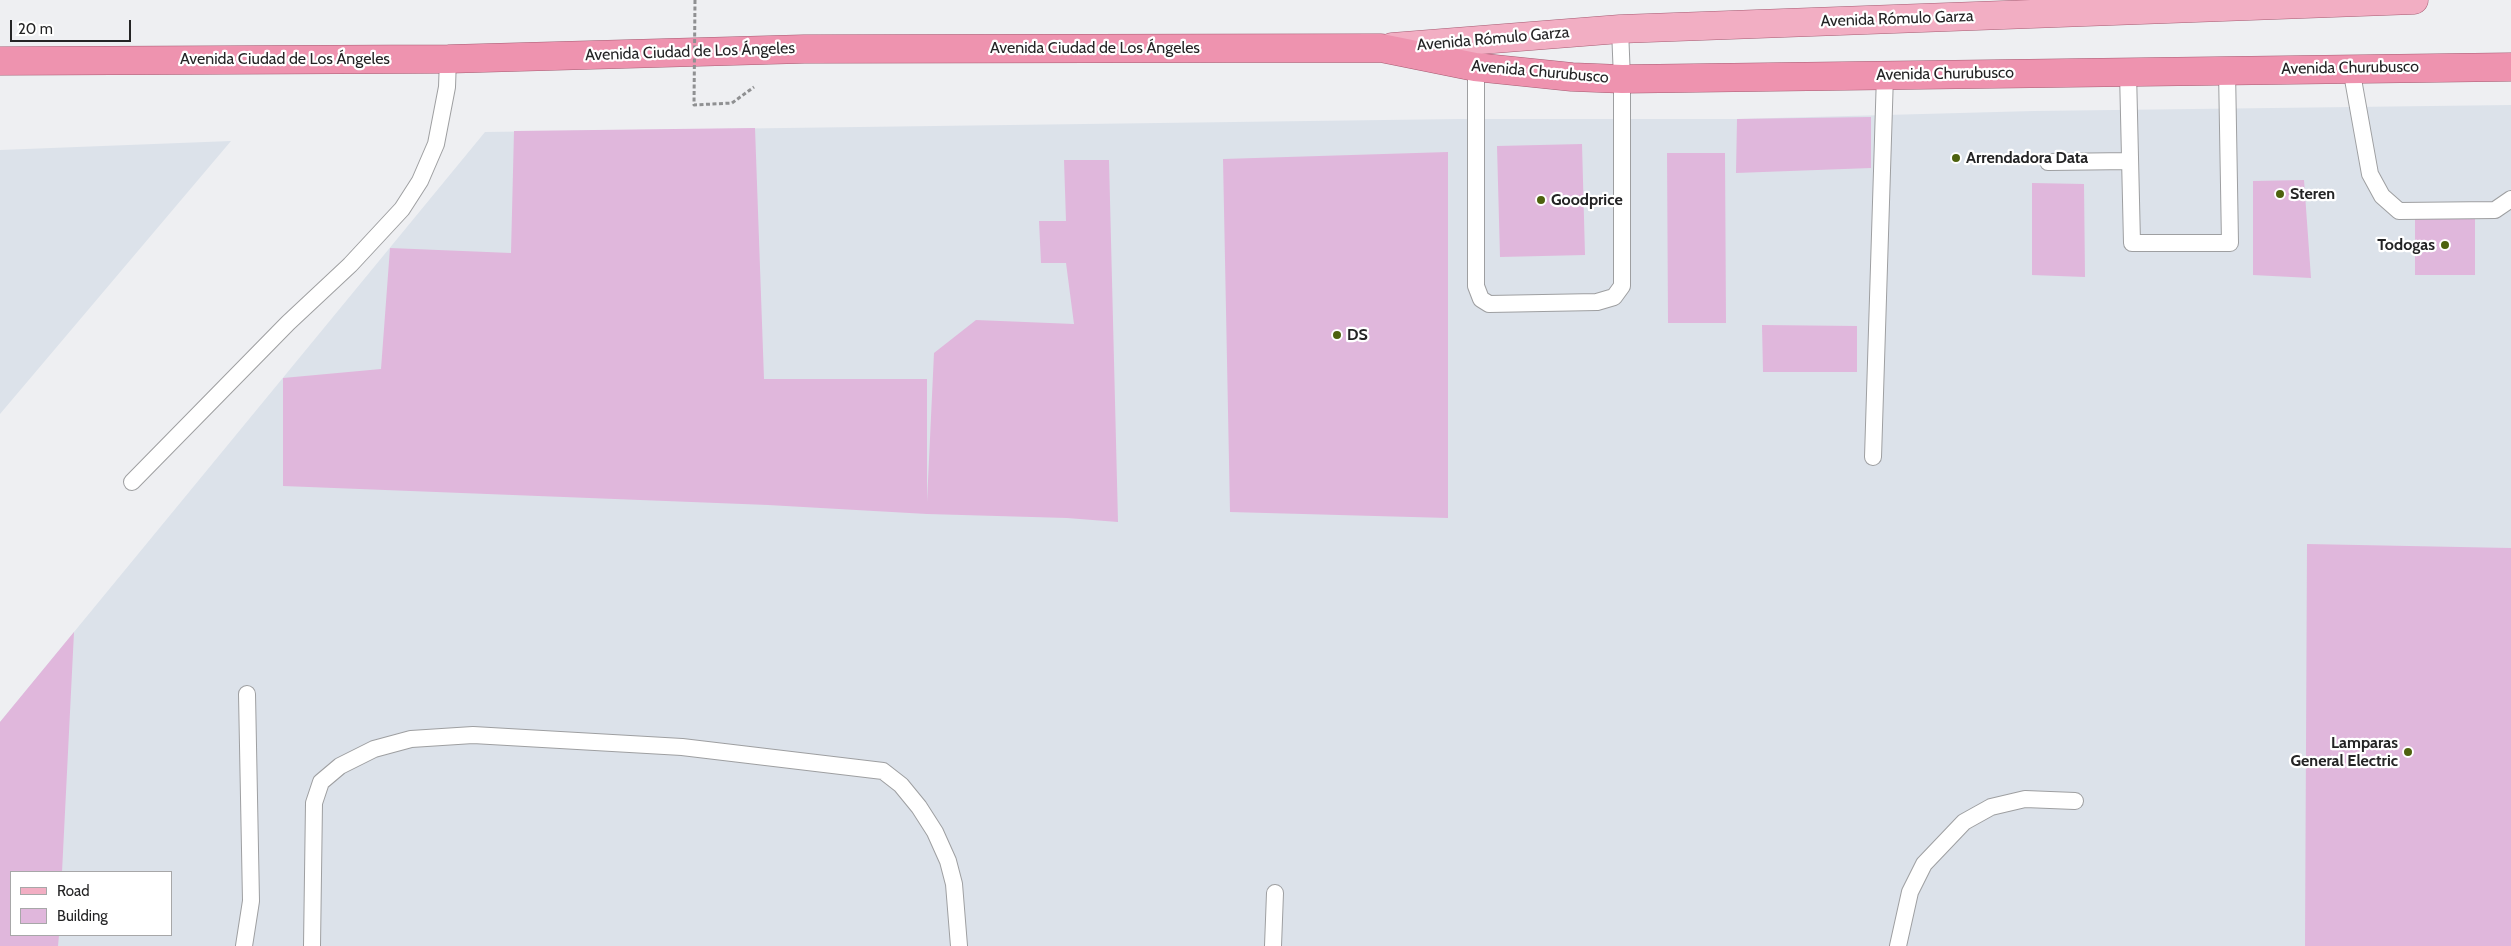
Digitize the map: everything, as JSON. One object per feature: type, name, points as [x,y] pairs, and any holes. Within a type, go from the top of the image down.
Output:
[{"type":"highway","name":"Avenida Ciudad de Los Ángeles","points":[[0,61],[448,58],[804,48],[1381,48]]},
{"type":"highway","name":"Avenida Churubusco","points":[[1381,48],[1475,67],[1572,77],[1622,79],[2511,67]]},
{"type":"main road","name":"Avenida Rómulo Garza","points":[[1381,48],[1620,29],[2414,0]]},
{"type":"lane","points":[[1476,40],[1476,286],[1482,299],[1489,304],[1597,302],[1614,298],[1622,286],[1622,79],[1620,29]]},
{"type":"lane","points":[[132,482],[288,323],[350,265],[402,209],[420,181],[436,144],[446,87],[448,58]]},
{"type":"lane","points":[[2351,68],[2370,174],[2382,196],[2399,211],[2495,210],[2511,199]]},
{"type":"lane","points":[[2128,72],[2132,243],[2230,243],[2227,70]]},
{"type":"lane","points":[[1872,457],[1885,75]]},
{"type":"lane","points":[[2048,162],[2130,161]]},
{"type":"lane","points":[[244,946],[251,901],[247,694]]},
{"type":"lane","points":[[312,946],[314,803],[321,782],[340,766],[374,749],[411,739],[473,735],[682,747],[883,771],[901,785],[919,807],[935,832],[948,861],[954,884],[959,946]]},
{"type":"lane","points":[[1898,946],[1910,892],[1924,864],[1964,822],[1991,808],[2025,799],[2075,801]]},
{"type":"lane","points":[[1274,946],[1275,893]]},
{"type":"path","points":[[695,0],[694,105],[732,103]]},
{"type":"shaded area","points":[[2511,105],[2511,946],[0,946],[0,722],[485,132],[1459,119],[1737,119],[2034,111]]},
{"type":"shaded area","points":[[231,141],[0,414],[0,150]]},
{"type":"building","points":[[1871,117],[1871,168],[1736,173],[1737,119]]},
{"type":"building","points":[[755,128],[764,379],[927,379],[927,502],[934,353],[976,320],[1074,324],[1066,263],[1041,263],[1039,221],[1066,221],[1064,160],[1109,160],[1118,522],[1067,518],[927,514],[768,505],[283,486],[283,378],[381,369],[390,248],[511,253],[514,131]]},
{"type":"building","name":"Goodprice","points":[[1582,144],[1585,255],[1500,257],[1497,146]]},
{"type":"building","name":"DS","points":[[1448,152],[1448,518],[1230,512],[1223,159]]},
{"type":"building","points":[[1667,153],[1725,153],[1726,323],[1668,323]]},
{"type":"building","points":[[2304,180],[2311,278],[2253,275],[2253,181]]},
{"type":"building","points":[[2032,183],[2084,184],[2085,277],[2032,275]]},
{"type":"building","name":"Todogas","points":[[2415,213],[2475,214],[2475,275],[2415,275]]},
{"type":"building","points":[[1762,325],[1857,326],[1857,372],[1763,372]]},
{"type":"building","name":"Lamparas General Electric","points":[[2307,544],[2511,548],[2511,946],[2305,946]]},
{"type":"building","points":[[74,632],[62,871],[10,871],[10,936],[59,936],[58,946],[0,946],[0,722]]},
{"type":"place","name":"Arrendadora Data","points":[[1956,158]]},
{"type":"place","name":"Steren","points":[[2280,194]]},
{"type":"place","name":"Goodprice","points":[[1541,200]]},
{"type":"place","name":"Todogas","points":[[2445,245]]},
{"type":"place","name":"DS","points":[[1337,335]]},
{"type":"place","name":"Lamparas General Electric","points":[[2408,752]]}]
